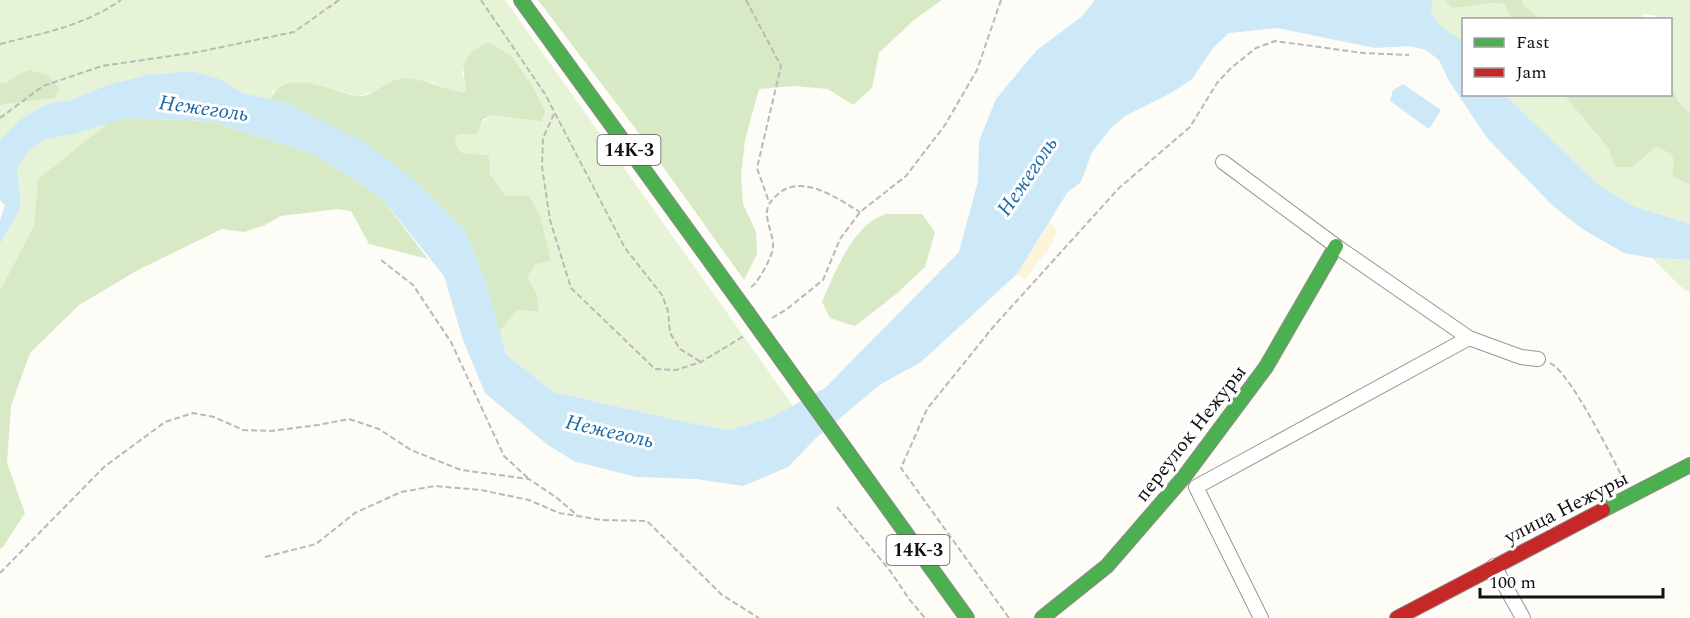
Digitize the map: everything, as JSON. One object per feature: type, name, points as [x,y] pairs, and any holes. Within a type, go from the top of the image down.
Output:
[{"type":"street","name":"14К-3","points":[[521,0],[967,618]]},
{"type":"street","points":[[1223,162],[1336,246],[1469,338],[1521,357],[1538,358]]},
{"type":"street","name":"переулок Нежуры","points":[[1042,618],[1107,566],[1184,477],[1266,367],[1336,246]]},
{"type":"street","name":"переулок Нежуры","points":[[1261,618],[1196,487],[1469,338]]},
{"type":"street","name":"улица Нежуры","points":[[1397,618],[1690,465]]},
{"type":"street","points":[[1184,477],[1196,487]]},
{"type":"street","points":[[1494,566],[1523,618]]},
{"type":"path","points":[[0,44],[73,26],[106,11],[121,0]]},
{"type":"path","points":[[0,118],[43,86],[102,66],[198,52],[294,32],[339,0]]},
{"type":"path","points":[[481,0],[545,94],[625,248],[662,295],[668,311],[670,333],[680,349],[701,362]]},
{"type":"path","points":[[746,0],[780,66],[757,168],[769,202]]},
{"type":"path","points":[[769,320],[787,309],[823,280],[840,239],[860,212],[906,176],[945,125],[977,70],[1001,0]]},
{"type":"path","points":[[1008,618],[902,468],[927,409],[1043,270],[1119,188],[1190,127],[1217,83],[1231,68],[1256,48],[1275,41],[1363,53],[1409,55]]},
{"type":"path","points":[[554,114],[543,138],[542,166],[550,220],[571,288],[656,369],[676,370],[701,362],[752,331]]},
{"type":"path","points":[[734,296],[757,284],[773,248],[766,214],[769,202],[779,192],[789,188],[807,186],[825,191],[860,212]]},
{"type":"path","points":[[381,260],[413,285],[452,342],[504,456],[529,479],[578,516]]},
{"type":"path","points":[[1538,358],[1556,366],[1570,384],[1632,495]]},
{"type":"path","points":[[0,573],[104,467],[165,422],[193,413],[214,417],[243,430],[271,431],[318,426],[350,419],[379,429],[411,450],[461,470],[529,479]]},
{"type":"path","points":[[265,557],[316,544],[355,513],[401,492],[435,486],[481,490],[529,500],[559,513],[602,520],[647,521],[722,595],[759,618]]},
{"type":"path","points":[[837,507],[891,572],[925,618]]},
{"type":"green space","points":[[0,0],[505,0],[793,406],[772,417],[730,430],[554,392],[506,355],[499,332],[517,310],[538,312],[536,292],[527,277],[536,264],[506,196],[490,175],[489,155],[462,153],[455,143],[458,134],[494,115],[540,122],[545,111],[533,87],[512,56],[462,71],[467,93],[452,92],[432,82],[374,91],[359,96],[301,82],[273,91],[270,100],[243,93],[220,79],[191,71],[147,75],[107,85],[71,100],[47,104],[22,118],[0,140],[0,105],[55,98],[17,75],[6,83],[0,82]]},
{"type":"green space","points":[[538,0],[942,0],[915,19],[879,53],[872,88],[853,105],[828,89],[794,86],[759,89],[745,140],[741,176],[743,204],[756,232],[757,254],[744,280],[644,140]]},
{"type":"green space","points":[[1433,0],[1444,0],[1452,8],[1491,3],[1504,4],[1511,18],[1462,18],[1462,40],[1443,28],[1431,13]]},
{"type":"green space","points":[[1444,0],[1522,0],[1523,5],[1540,18],[1511,18],[1504,4],[1491,3],[1452,8]]},
{"type":"green space","points":[[1522,0],[1690,0],[1690,114],[1678,101],[1672,84],[1672,18],[1656,18],[1657,16],[1644,14],[1641,18],[1540,18],[1523,5]]},
{"type":"green space","points":[[488,42],[512,56],[533,87],[545,111],[541,122],[494,115],[483,119],[477,134],[458,134],[455,143],[462,153],[489,155],[490,175],[506,196],[529,196],[540,216],[551,261],[536,264],[527,277],[536,292],[539,312],[517,310],[499,332],[485,279],[465,230],[417,182],[321,121],[287,103],[270,100],[277,90],[286,84],[297,82],[363,96],[394,80],[408,79],[466,93],[465,63],[472,52]]},
{"type":"green space","points":[[30,70],[49,76],[60,89],[55,98],[0,105],[0,82],[6,83]]},
{"type":"green space","points":[[1672,84],[1678,101],[1690,114],[1690,185],[1672,176],[1674,163],[1672,154],[1656,147],[1632,167],[1615,167],[1609,149],[1565,96],[1672,96]]},
{"type":"green space","points":[[1506,96],[1565,96],[1609,149],[1632,167],[1655,146],[1672,154],[1674,163],[1672,176],[1690,185],[1690,224],[1633,206],[1600,186]]},
{"type":"green space","points":[[126,118],[210,121],[313,154],[381,197],[428,259],[369,244],[351,211],[338,209],[281,216],[263,226],[244,232],[222,229],[138,270],[79,305],[30,353],[11,406],[7,463],[25,513],[0,549],[0,288],[34,226],[38,179],[108,123]]},
{"type":"green space","points":[[108,123],[38,179],[34,226],[0,288],[0,244],[21,205],[17,168],[29,151],[43,140],[74,134]]},
{"type":"green space","points":[[886,214],[922,214],[935,232],[925,267],[895,295],[855,326],[830,318],[822,302],[846,251],[864,228]]},
{"type":"green space","points":[[1652,258],[1690,260],[1690,293],[1680,286]]},
{"type":"sand","points":[[1050,222],[1057,231],[1050,247],[1025,279],[1017,274]]},
{"type":"water","name":"Нежеголь","points":[[1095,0],[1433,0],[1431,13],[1443,28],[1462,40],[1462,96],[1506,96],[1600,186],[1633,206],[1690,224],[1690,260],[1652,258],[1624,253],[1581,228],[1553,206],[1487,138],[1449,81],[1439,60],[1426,50],[1410,46],[1375,48],[1277,28],[1229,33],[1213,48],[1192,79],[1171,93],[1125,116],[1110,129],[1092,152],[1081,182],[1067,193],[1017,274],[921,362],[881,384],[815,439],[788,467],[743,486],[696,479],[636,477],[574,461],[548,445],[485,393],[463,340],[444,276],[381,197],[313,154],[210,121],[126,118],[74,134],[43,140],[29,151],[17,168],[21,206],[0,244],[0,220],[5,205],[0,200],[0,140],[22,118],[47,104],[71,100],[107,85],[147,75],[191,71],[220,79],[243,93],[287,103],[365,142],[417,182],[465,230],[485,279],[506,355],[554,392],[730,430],[772,417],[825,388],[959,252],[978,181],[979,141],[996,99],[1037,50],[1081,17]]},
{"type":"water","points":[[1403,84],[1441,110],[1429,129],[1390,101],[1393,90]]},
{"type":"traffic: fast","points":[[521,0],[747,312]]},
{"type":"traffic: fast","points":[[1042,618],[1107,566],[1184,477],[1266,367],[1336,246]]},
{"type":"traffic: fast","points":[[747,312],[869,482]]},
{"type":"traffic: fast","points":[[1603,510],[1690,465]]},
{"type":"traffic: fast","points":[[869,482],[967,618]]},
{"type":"traffic: jam","points":[[1397,618],[1603,510]]}]
